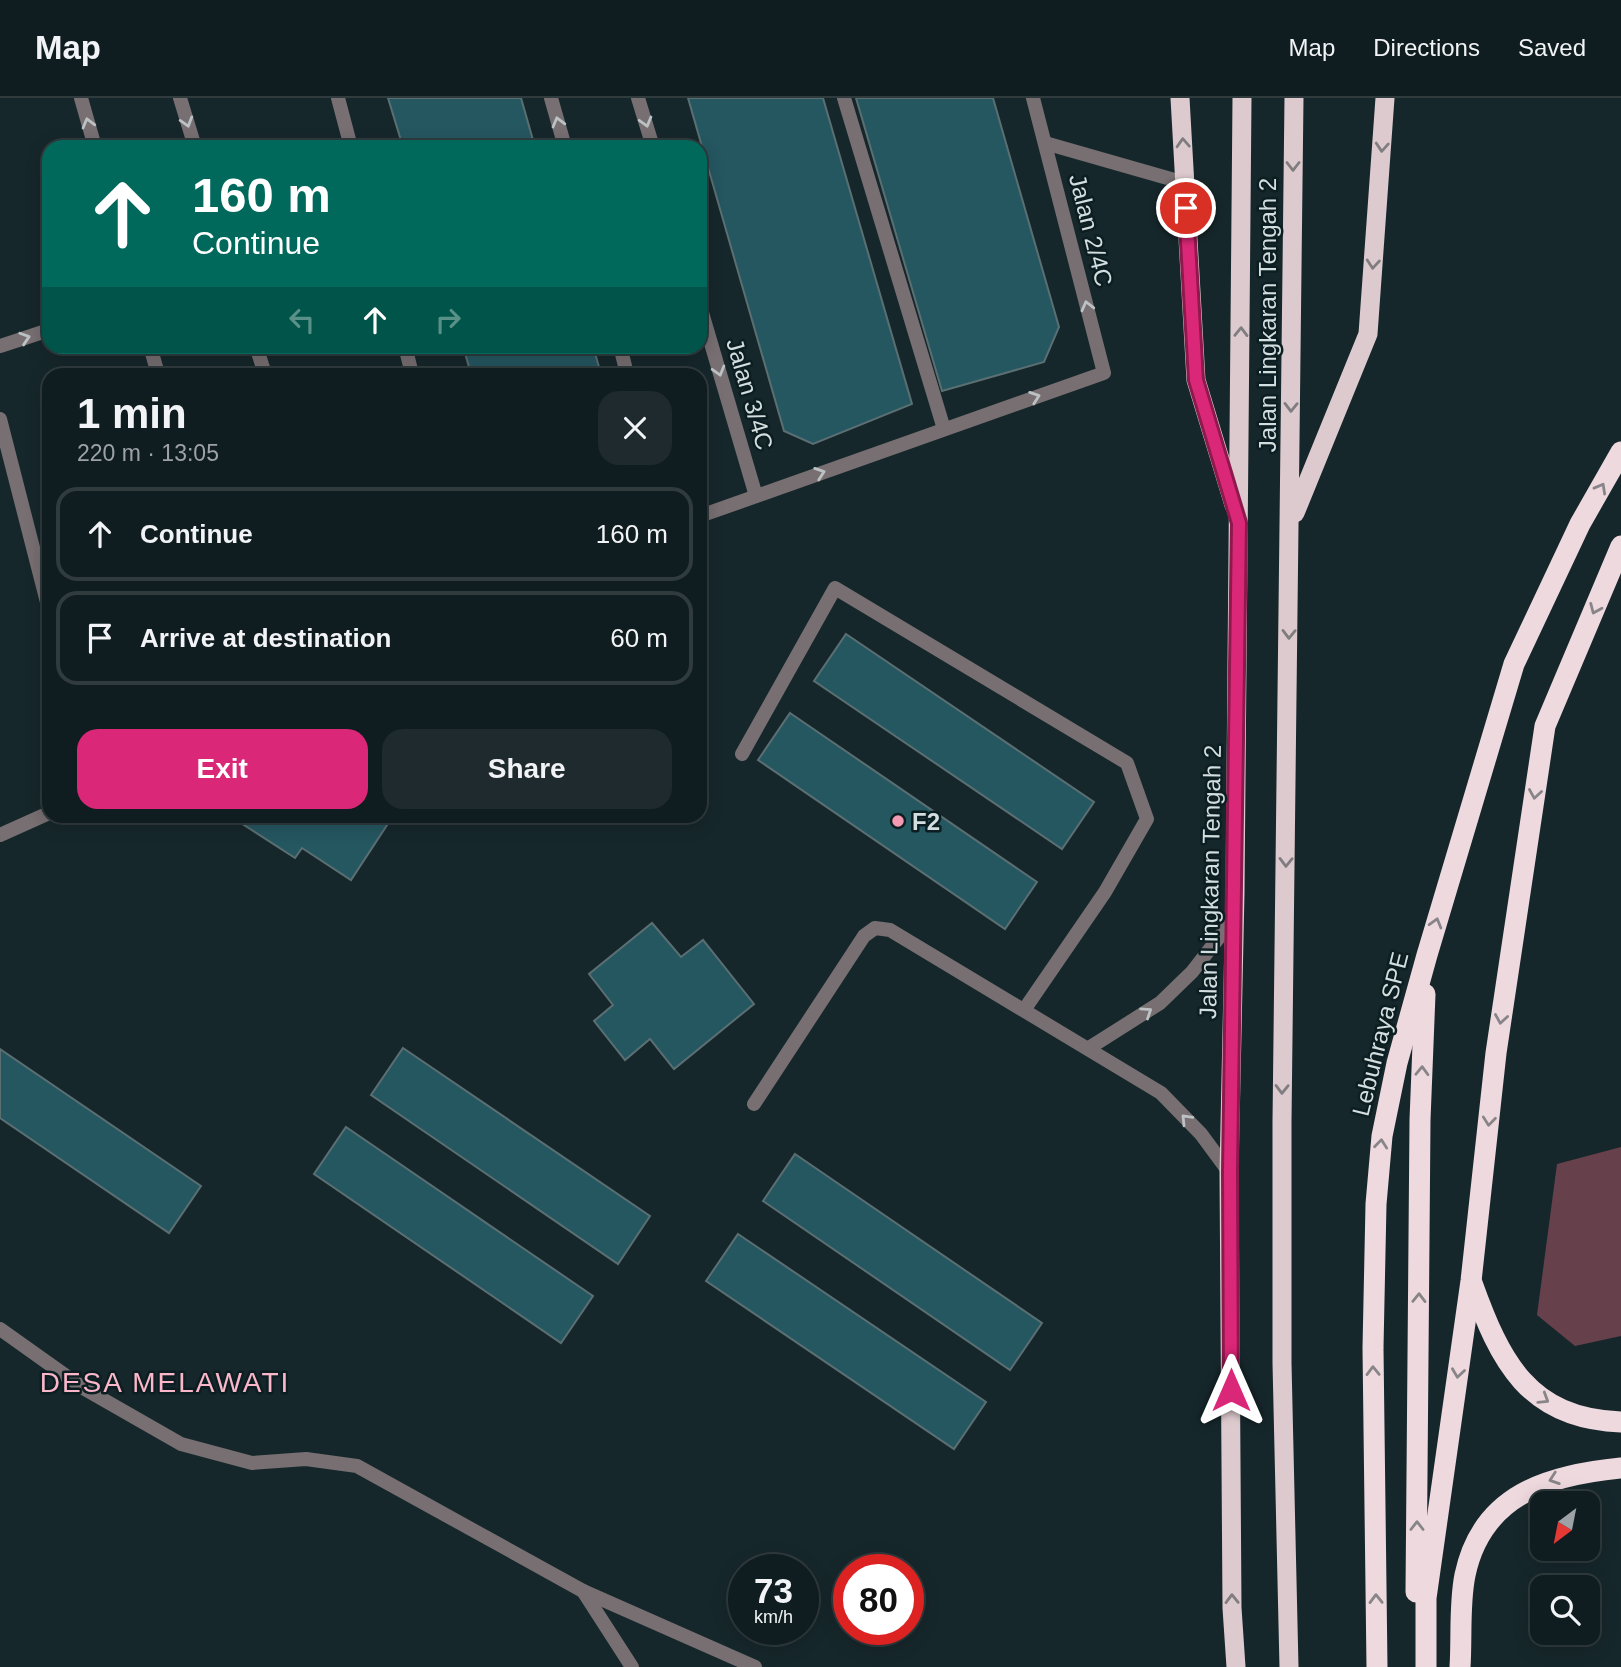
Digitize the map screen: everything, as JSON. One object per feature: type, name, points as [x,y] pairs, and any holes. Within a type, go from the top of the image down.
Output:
[{"type":"highway","points":[[1181,98],[1196,380],[1239,523]]},
{"type":"highway","name":"Jalan Lingkaran Tengah 2","points":[[1236,1667],[1232,1594],[1230,1172],[1242,98]]},
{"type":"highway","name":"Jalan Lingkaran Tengah 2","points":[[1289,1667],[1282,1336],[1294,98]]},
{"type":"highway","points":[[1290,524],[1368,334],[1385,98]]},
{"type":"highway","name":"Lebuhraya SPE","points":[[1377,1667],[1373,1362],[1376,1204],[1382,1136],[1389,1099],[1427,955],[1514,664],[1580,524],[1621,452]]},
{"type":"highway","points":[[1424,1667],[1426,1598],[1471,1281],[1496,1054],[1545,726],[1621,546]]},
{"type":"highway","points":[[1424,1667],[1416,1623],[1416,1545],[1420,1120],[1427,955]]},
{"type":"highway","points":[[1471,1281],[1490,1331],[1524,1386],[1570,1415],[1592,1422],[1621,1422]]},
{"type":"highway","points":[[1460,1667],[1465,1575],[1482,1531],[1506,1505],[1528,1489],[1559,1476],[1621,1468]]},
{"type":"street","points":[[82,98],[93,140]]},
{"type":"street","points":[[180,98],[193,140]]},
{"type":"street","points":[[338,98],[349,140]]},
{"type":"street","points":[[551,98],[563,140]]},
{"type":"street","points":[[638,98],[651,140]]},
{"type":"street","points":[[707,514],[944,429],[844,98]]},
{"type":"street","name":"Jalan 2/4C","points":[[944,429],[1104,373],[1033,98]]},
{"type":"street","points":[[1045,143],[1185,183]]},
{"type":"street","name":"Jalan 3/4C","points":[[707,330],[756,496]]},
{"type":"street","points":[[0,346],[42,332]]},
{"type":"street","points":[[0,419],[42,583]]},
{"type":"street","points":[[742,754],[835,588],[1127,763],[1147,818],[1105,892],[1024,1010]]},
{"type":"street","points":[[0,835],[42,816]]},
{"type":"street","points":[[1089,1048],[1160,1003],[1192,972],[1234,918]]},
{"type":"street","points":[[754,1104],[864,936],[875,928],[890,930],[1161,1093],[1201,1134],[1230,1172]]},
{"type":"street","points":[[0,1329],[83,1388],[181,1444],[252,1463],[306,1459],[357,1466],[583,1591],[755,1667]]},
{"type":"street","points":[[583,1591],[632,1667]]},
{"type":"shaded area","points":[[1621,1147],[1621,1336],[1575,1346],[1537,1315],[1557,1164]]},
{"type":"building","points":[[388,98],[521,98],[533,140],[401,140]]},
{"type":"building","points":[[688,98],[823,98],[912,404],[813,444],[784,431],[707,164],[707,140],[700,140]]},
{"type":"building","points":[[856,98],[993,98],[1059,327],[1044,362],[942,391]]},
{"type":"building","points":[[465,354],[595,354],[599,368],[469,368]]},
{"type":"building","points":[[846,634],[1094,802],[1062,849],[814,681]]},
{"type":"building","name":"F2","points":[[790,713],[1037,882],[1005,929],[758,760]]},
{"type":"building","points":[[241,823],[388,823],[351,880],[302,848],[295,858]]},
{"type":"building","points":[[652,923],[681,957],[703,940],[754,1004],[674,1069],[650,1039],[625,1060],[594,1021],[613,1005],[589,974]]},
{"type":"building","points":[[403,1048],[650,1216],[618,1264],[371,1095]]},
{"type":"building","points":[[0,1049],[201,1186],[169,1233],[0,1118]]},
{"type":"building","points":[[346,1127],[593,1296],[561,1343],[314,1174]]},
{"type":"building","points":[[795,1154],[1042,1323],[1010,1370],[763,1201]]},
{"type":"building","points":[[738,1234],[986,1402],[954,1449],[706,1281]]},
{"type":"place","name":"F2","points":[[898,821]]},
{"type":"district","name":"DESA MELAWATI","points":[[165,1382]]},
{"type":"route","points":[[1186,208],[1196,380],[1239,523],[1230,1172],[1231,1390]]}]
